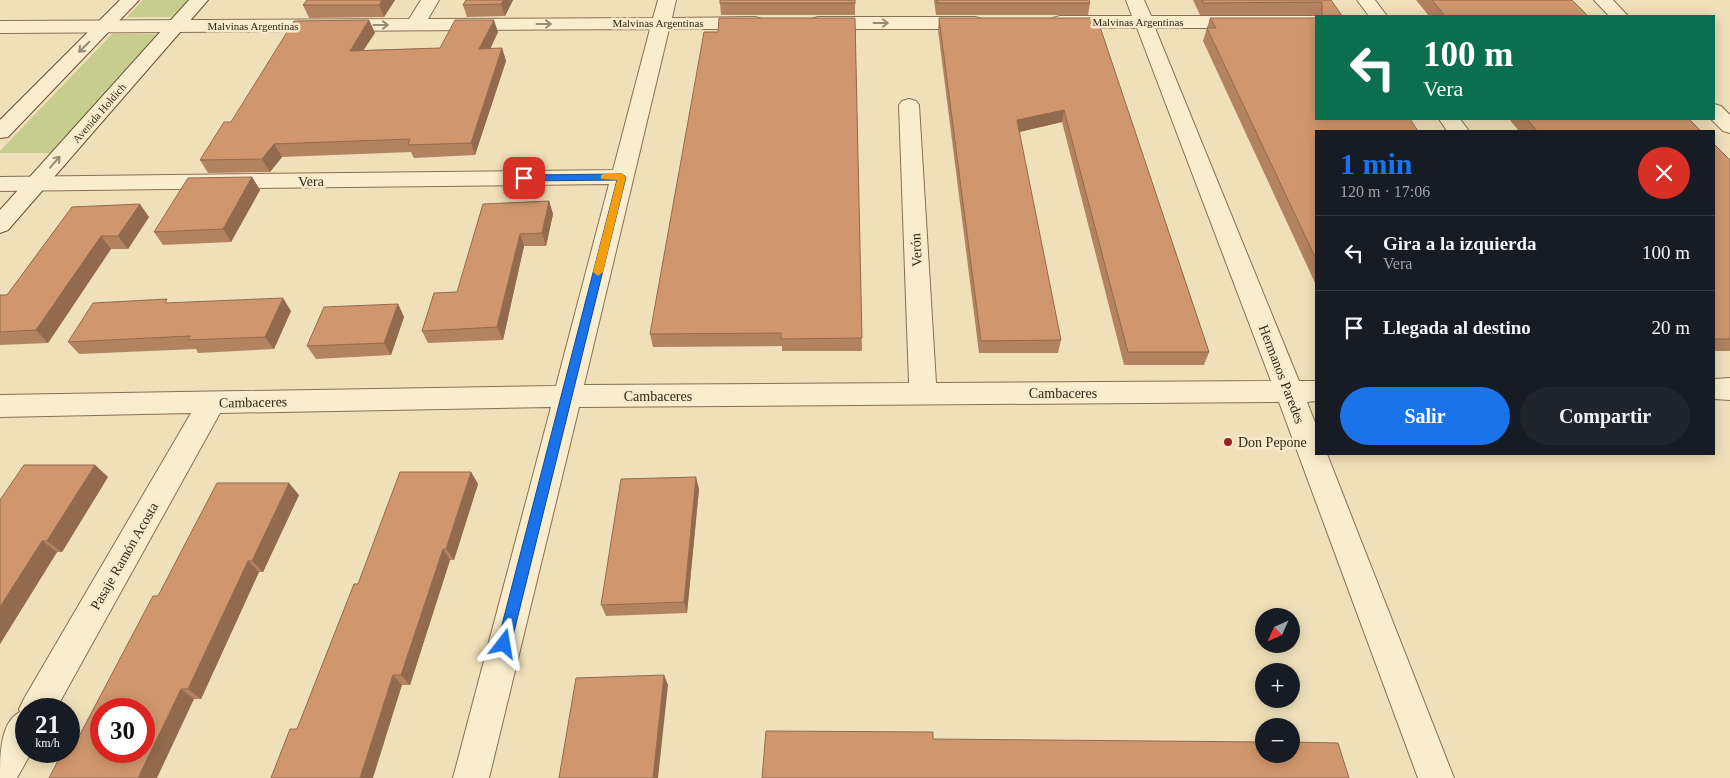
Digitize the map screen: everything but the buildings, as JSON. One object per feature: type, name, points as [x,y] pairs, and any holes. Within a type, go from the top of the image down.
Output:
[{"type":"street","points":[[0,132],[130,0]]},
{"type":"street","name":"Avenida Holdich","points":[[0,225],[199,0]]},
{"type":"street","points":[[415,25],[430,0]]},
{"type":"street","points":[[1366,0],[1377,15]]},
{"type":"street","points":[[1603,0],[1618,15]]},
{"type":"street","name":"Malvinas Argentinas","points":[[1045,22],[1139,11],[1315,22]]},
{"type":"street","name":"Hermanos Paredes","points":[[1139,11],[1289,392],[1436,778]]},
{"type":"street","points":[[470,778],[664,12]]},
{"type":"street","name":"Malvinas Argentinas","points":[[0,28],[415,25],[664,12],[769,23]]},
{"type":"street","points":[[799,23],[996,23]]},
{"type":"street","name":"Verón","points":[[909,105],[923,394]]},
{"type":"street","points":[[1715,111],[1730,127]]},
{"type":"street","name":"Vera","points":[[0,184],[622,177]]},
{"type":"street","points":[[1715,389],[1730,389]]},
{"type":"street","name":"Cambaceres","points":[[0,406],[567,396],[1315,391]]},
{"type":"street","name":"Pasaje Ramón Acosta","points":[[42,698],[211,402]]},
{"type":"street","points":[[0,773],[15,746]]},
{"type":"green space","points":[[143,0],[188,0],[173,17],[127,17]]},
{"type":"green space","points":[[112,34],[159,34],[51,153],[0,153],[0,151]]},
{"type":"slow traffic","points":[[598,272],[622,177],[604,177]]},
{"type":"place","name":"Don Pepone","points":[[1228,442]]},
{"type":"route","points":[[504,644],[622,177],[524,178]]}]
